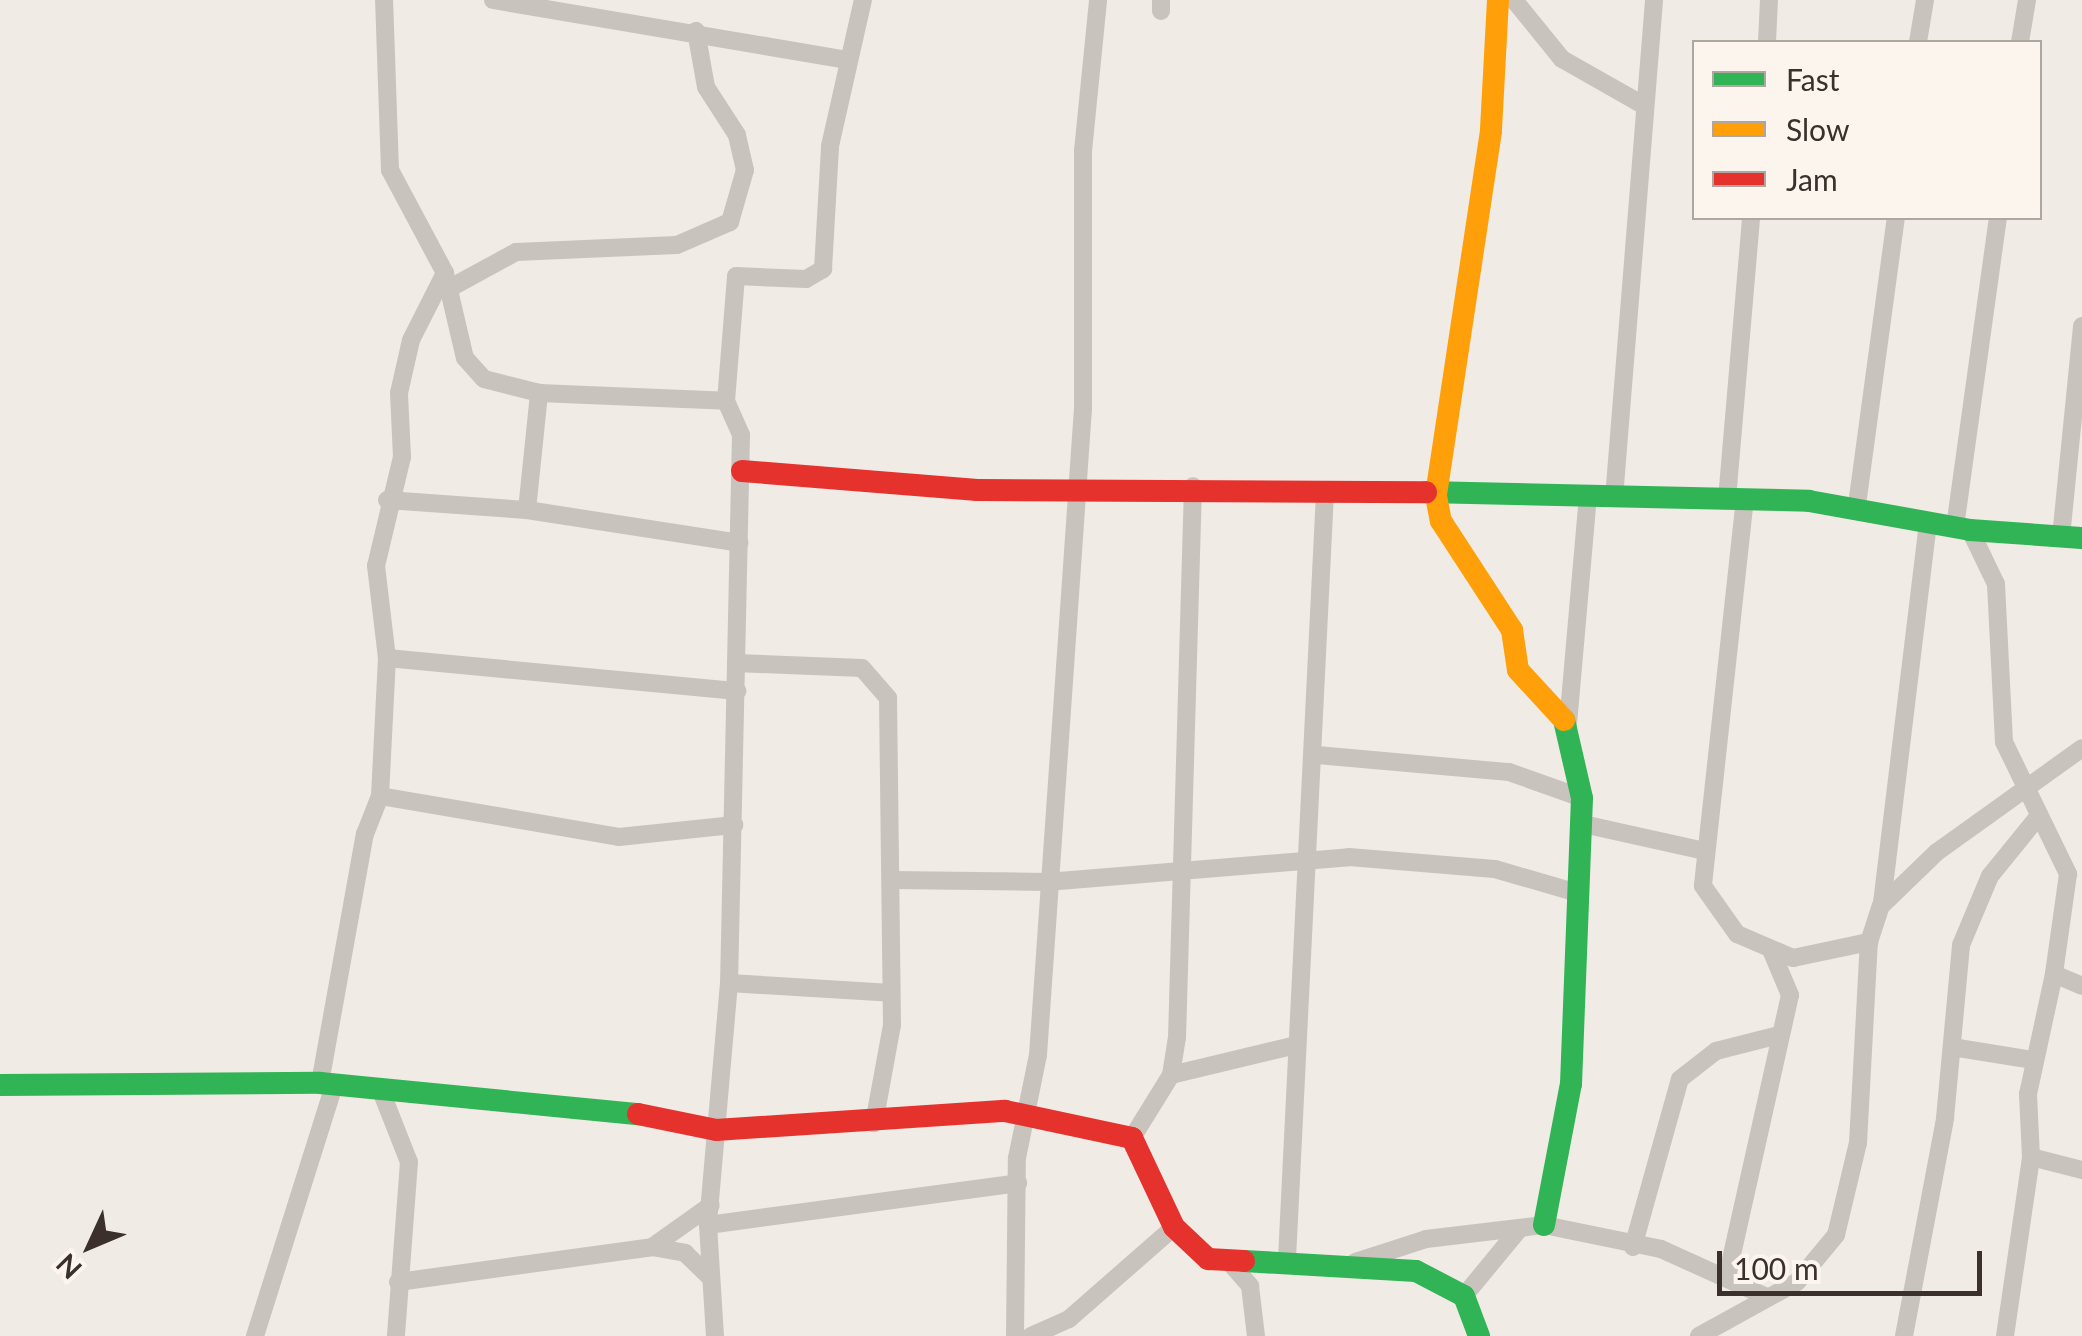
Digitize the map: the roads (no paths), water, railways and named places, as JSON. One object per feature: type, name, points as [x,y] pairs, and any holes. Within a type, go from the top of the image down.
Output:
[{"type":"street","points":[[384,0],[390,170],[448,281],[472,370],[539,393],[726,401]]},
{"type":"street","points":[[494,0],[696,31],[848,60]]},
{"type":"street","points":[[715,1336],[708,1274],[708,1225],[728,983],[742,471],[726,401],[736,276],[806,279],[823,269],[830,146],[863,0]]},
{"type":"street","points":[[1015,1336],[1018,1183],[1047,882],[1077,484],[1083,151],[1098,0]]},
{"type":"street","points":[[1498,0],[1491,131],[1436,496],[1440,521],[1512,630],[1518,670],[1568,724]]},
{"type":"street","points":[[1514,0],[1562,59],[1643,106]]},
{"type":"street","points":[[1614,498],[1654,0]]},
{"type":"street","points":[[1767,40],[1769,0]]},
{"type":"street","points":[[1918,40],[1924,0]]},
{"type":"street","points":[[2020,40],[2027,0]]},
{"type":"street","points":[[255,1336],[327,1084],[380,796],[387,658],[376,566],[387,500],[402,457],[400,393],[410,340],[448,281],[516,252],[677,245],[730,222],[745,170],[737,135],[706,87],[696,31]]},
{"type":"street","points":[[1727,1277],[1779,1035],[1788,973],[1771,950],[1719,916],[1700,850],[1736,498],[1751,220]]},
{"type":"street","points":[[1857,506],[1896,220]]},
{"type":"street","points":[[1998,220],[1962,528],[1996,584],[1999,714],[2022,792],[2068,874],[2054,974],[2032,1060],[2031,1157],[2005,1336]]},
{"type":"street","points":[[742,471],[977,490],[1077,484],[1436,496],[1736,498],[1857,506],[1962,528],[2072,537],[2082,326]]},
{"type":"street","points":[[527,510],[539,393]]},
{"type":"street","points":[[1132,1138],[1171,1075],[1182,873],[1192,486]]},
{"type":"street","points":[[1288,1259],[1296,1045],[1317,755],[1325,492]]},
{"type":"street","points":[[1464,1296],[1532,1226],[1571,1084],[1574,892],[1583,824],[1568,724],[1588,496]]},
{"type":"street","points":[[387,500],[527,510],[739,543]]},
{"type":"street","points":[[1698,1336],[1813,1268],[1843,1218],[1867,1066],[1869,942],[1881,906],[1928,522]]},
{"type":"street","points":[[387,658],[737,690]]},
{"type":"street","points":[[736,663],[862,668],[880,681],[892,753],[892,993],[874,1123]]},
{"type":"street","points":[[1881,906],[1937,852],[2082,748]]},
{"type":"street","points":[[1317,755],[1510,772],[1582,798]]},
{"type":"street","points":[[380,796],[620,838],[734,825]]},
{"type":"street","points":[[1904,1336],[1972,915],[2038,817]]},
{"type":"street","points":[[1583,824],[1700,850]]},
{"type":"street","points":[[892,880],[1047,882],[1311,859],[1495,868],[1574,892]]},
{"type":"street","points":[[1771,950],[1818,957],[1869,942]]},
{"type":"street","points":[[2054,974],[2082,986]]},
{"type":"street","points":[[728,983],[892,993]]},
{"type":"street","points":[[1633,1247],[1680,1078],[1716,1051],[1779,1035]]},
{"type":"street","points":[[1171,1075],[1296,1045]]},
{"type":"street","points":[[1952,1047],[2032,1060]]},
{"type":"street","points":[[0,1086],[327,1084],[623,1112],[716,1130],[874,1123],[951,1112],[1027,1116],[1132,1138]]},
{"type":"street","points":[[381,1092],[409,1162],[396,1336]]},
{"type":"street","points":[[1132,1138],[1174,1228],[1208,1259],[1232,1265],[1288,1259],[1355,1262],[1416,1272],[1464,1296],[1479,1336]]},
{"type":"street","points":[[2031,1157],[2082,1170]]},
{"type":"street","points":[[708,1225],[1018,1183]]},
{"type":"street","points":[[652,1247],[711,1205]]},
{"type":"street","points":[[1355,1262],[1426,1239],[1532,1226],[1633,1247],[1727,1277],[1767,1298]]},
{"type":"street","points":[[1031,1336],[1069,1319],[1174,1228]]},
{"type":"street","points":[[398,1282],[652,1247],[685,1253],[708,1274]]},
{"type":"street","points":[[1250,1286],[1264,1261]]},
{"type":"street","points":[[1232,1265],[1250,1286],[1256,1336]]}]
